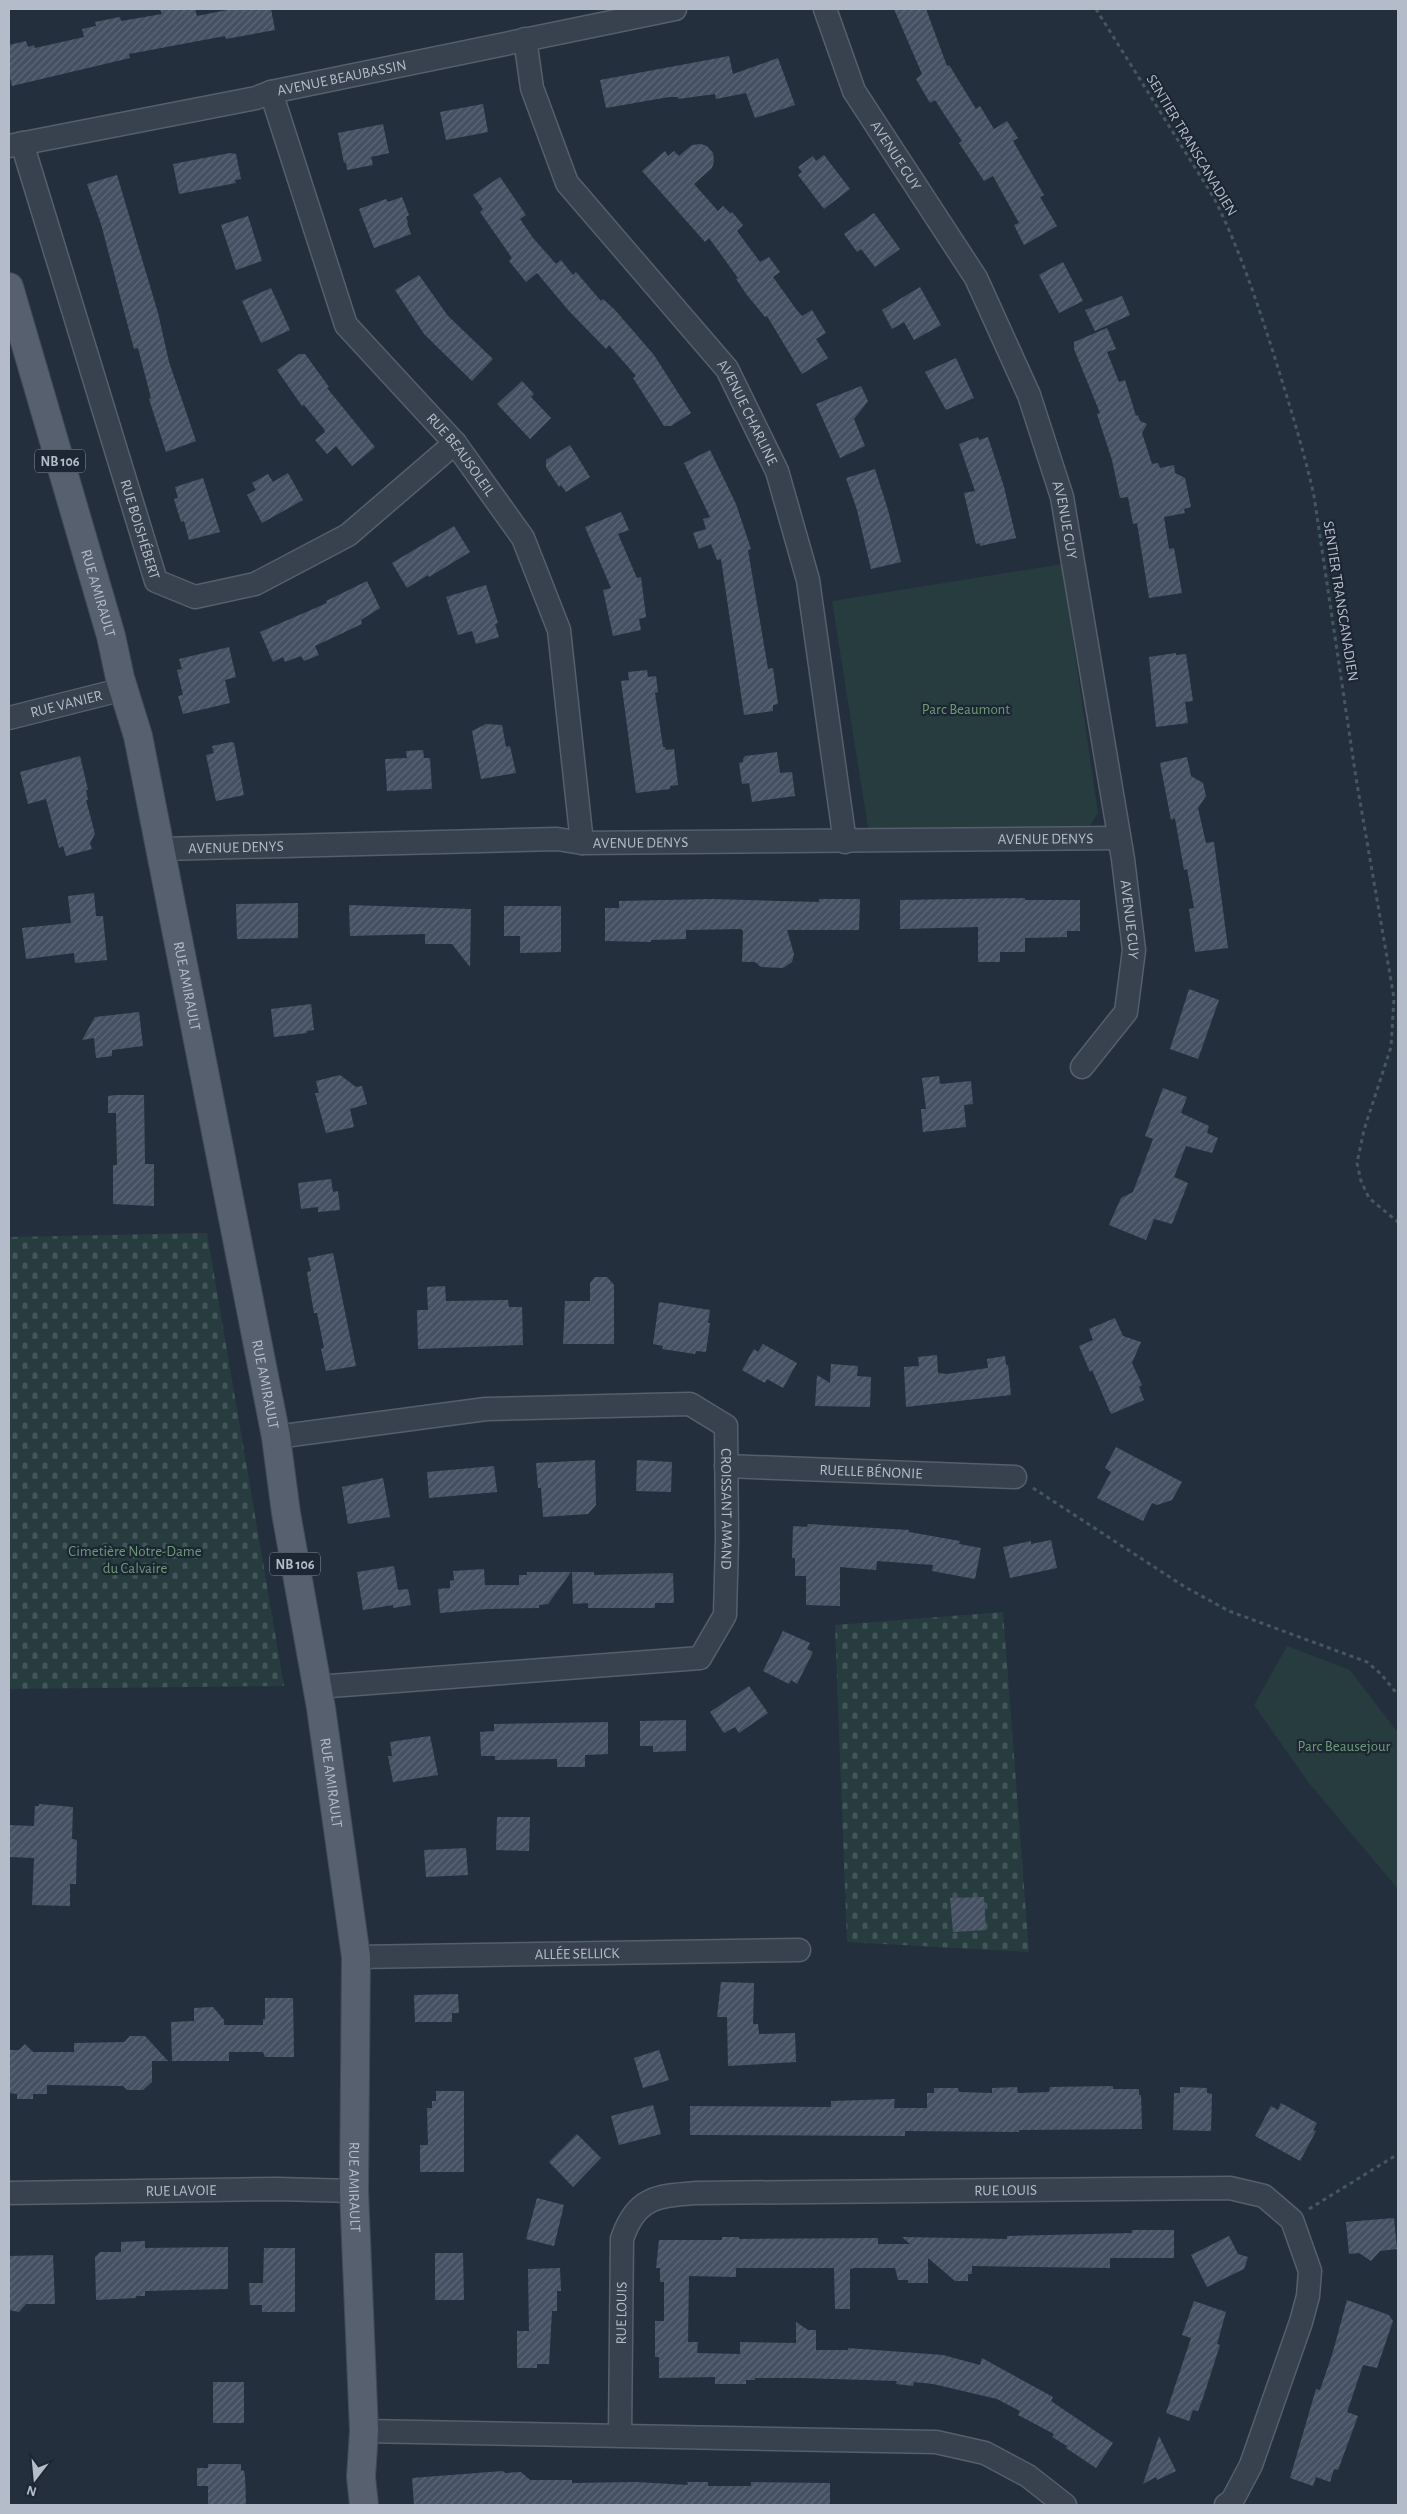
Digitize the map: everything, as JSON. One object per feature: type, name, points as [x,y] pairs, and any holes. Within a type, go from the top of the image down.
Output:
[{"type":"main road","name":"RUE AMIRAULT","points":[[9,287],[112,636],[124,689],[138,736],[162,848],[276,1437],[286,1513],[317,1687],[356,1956],[354,2191],[364,2431],[361,2477],[364,2505]]},
{"type":"street","name":"AVENUE BEAUBASSIN","points":[[15,145],[256,98],[271,92],[675,9]]},
{"type":"street","name":"AVENUE GUY","points":[[825,9],[854,91],[976,278],[1029,395],[1062,497],[1119,838],[1134,950],[1126,1012],[1082,1067]]},
{"type":"street","name":"AVENUE CHARLINE","points":[[525,39],[532,88],[567,183],[727,369],[776,471],[808,580],[845,842]]},
{"type":"street","name":"RUE BEAUSOLEIL","points":[[271,92],[346,325],[455,443],[523,538],[558,630],[582,843]]},
{"type":"street","name":"RUE BOISHÉBERT","points":[[15,145],[156,581],[195,598],[255,584],[348,535],[455,443]]},
{"type":"street","name":"RUE VANIER","points":[[9,718],[124,689]]},
{"type":"street","name":"AVENUE DENYS","points":[[162,848],[557,839],[582,843],[1119,838]]},
{"type":"street","name":"CROISSANT AMAND","points":[[276,1437],[486,1409],[690,1404],[726,1426],[727,1539],[725,1615],[700,1658],[317,1687]]},
{"type":"street","name":"RUELLE BÉNONIE","points":[[726,1466],[1016,1477]]},
{"type":"street","name":"ALLÉE SELLICK","points":[[356,1956],[799,1950]]},
{"type":"street","name":"RUE LOUIS","points":[[620,2435],[622,2239],[627,2224],[636,2211],[659,2196],[696,2193],[1230,2188],[1264,2196],[1292,2220],[1310,2271],[1308,2296],[1251,2465],[1232,2501],[1226,2505]]},
{"type":"street","name":"RUE LAVOIE","points":[[9,2193],[277,2189],[354,2191]]},
{"type":"street","points":[[364,2431],[936,2442],[985,2453],[1028,2476],[1065,2505]]},
{"type":"path","name":"SENTIER TRANSCANADIEN","points":[[1096,9],[1206,184],[1225,219],[1258,302],[1305,456],[1314,496],[1356,778],[1394,998],[1391,1046],[1364,1130],[1357,1163],[1361,1181],[1369,1198],[1398,1222]]},
{"type":"path","points":[[1016,1477],[1185,1587],[1229,1611],[1367,1662],[1381,1674],[1398,1695]]},
{"type":"path","points":[[1292,2220],[1398,2154]]},
{"type":"green space","name":"Parc Beaumont","points":[[1062,564],[1098,813],[1089,827],[868,828],[832,601]]},
{"type":"green space","name":"Cimetière Notre-Dame du Calvaire","points":[[207,1233],[284,1686],[9,1689],[9,1237]]},
{"type":"green space","points":[[1003,1612],[1029,1952],[847,1942],[835,1625]]},
{"type":"green space","name":"Parc Beausejour","points":[[1287,1646],[1350,1670],[1398,1733],[1398,1889],[1309,1783],[1254,1705]]},
{"type":"building","points":[[160,9],[195,9],[197,16],[232,9],[271,9],[275,30],[226,39],[225,36],[129,54],[130,58],[12,86],[9,72],[9,45],[26,41],[28,47],[34,45],[35,48],[84,37],[82,29],[96,26],[95,22],[120,17],[121,21],[162,14]]},
{"type":"building","points":[[894,9],[926,9],[947,66],[949,65],[976,109],[980,106],[994,129],[1007,121],[1018,138],[1013,141],[1044,195],[1040,197],[1057,226],[1024,245],[1014,225],[1019,223],[993,176],[984,181],[959,143],[962,141],[935,100],[930,103],[916,79],[922,74]]},
{"type":"building","points":[[729,56],[733,74],[778,58],[795,105],[755,118],[746,93],[716,99],[715,94],[678,99],[678,97],[669,97],[606,108],[600,80]]},
{"type":"building","points":[[483,104],[488,132],[446,140],[440,112]]},
{"type":"building","points":[[383,124],[389,153],[371,157],[373,165],[347,170],[338,133]]},
{"type":"building","points":[[701,144],[707,146],[713,153],[714,161],[712,168],[694,184],[718,211],[723,206],[731,214],[732,212],[743,225],[737,231],[760,262],[769,257],[780,272],[773,277],[796,309],[802,316],[812,310],[826,333],[816,339],[828,358],[802,374],[767,316],[765,317],[747,295],[736,279],[738,278],[709,238],[705,242],[642,171],[665,151],[668,156],[674,151],[679,156],[692,145]]},
{"type":"building","points":[[230,153],[236,154],[241,179],[235,180],[236,183],[179,194],[173,164]]},
{"type":"building","points":[[824,155],[850,189],[824,209],[798,175],[802,172],[798,167],[813,156],[816,161]]},
{"type":"building","points":[[117,175],[158,313],[169,362],[196,441],[166,452],[149,399],[151,398],[138,348],[134,349],[101,224],[87,184]]},
{"type":"building","points":[[500,177],[526,215],[520,219],[533,238],[556,264],[561,260],[573,275],[576,272],[601,301],[603,299],[615,310],[654,355],[691,413],[671,426],[664,426],[633,378],[636,376],[609,345],[606,349],[569,311],[537,273],[526,282],[509,261],[512,258],[480,212],[483,209],[473,195]]},
{"type":"building","points":[[402,197],[409,215],[406,217],[411,234],[374,248],[359,209],[386,199],[388,202]]},
{"type":"building","points":[[874,213],[900,249],[875,267],[861,249],[857,252],[844,234]]},
{"type":"building","points":[[248,216],[262,261],[236,270],[221,225]]},
{"type":"building","points":[[1063,262],[1083,301],[1059,313],[1039,275]]},
{"type":"building","points":[[419,275],[448,316],[493,359],[472,381],[424,334],[395,290]]},
{"type":"building","points":[[920,287],[941,325],[914,340],[904,322],[892,329],[882,310]]},
{"type":"building","points":[[271,288],[290,330],[261,343],[242,301]]},
{"type":"building","points":[[1122,296],[1130,315],[1095,331],[1085,310]]},
{"type":"building","points":[[1107,328],[1116,349],[1107,352],[1119,382],[1125,380],[1136,416],[1138,415],[1140,421],[1147,424],[1142,433],[1152,464],[1158,463],[1160,468],[1174,465],[1175,473],[1185,478],[1191,507],[1184,509],[1185,513],[1164,517],[1169,549],[1174,548],[1182,593],[1149,598],[1137,523],[1133,524],[1128,497],[1120,498],[1112,460],[1097,414],[1100,413],[1074,349],[1074,342]]},
{"type":"building","points":[[299,354],[305,354],[329,387],[327,388],[375,447],[352,466],[336,446],[327,454],[315,440],[325,432],[324,429],[304,405],[302,406],[277,370]]},
{"type":"building","points":[[956,358],[974,398],[946,410],[925,372]]},
{"type":"building","points":[[522,381],[534,394],[531,397],[551,418],[530,439],[497,404]]},
{"type":"building","points":[[861,386],[868,401],[854,419],[865,446],[840,458],[816,404]]},
{"type":"building","points":[[978,437],[979,440],[988,437],[1004,487],[1016,538],[980,546],[980,543],[976,544],[964,493],[975,491],[959,444]]},
{"type":"building","points":[[570,445],[590,477],[566,492],[561,485],[559,487],[546,467],[546,460]]},
{"type":"building","points":[[710,450],[736,504],[751,549],[748,550],[768,669],[773,668],[778,704],[773,705],[773,711],[744,715],[721,559],[717,560],[711,544],[699,549],[693,533],[706,529],[703,519],[710,517],[684,463]]},
{"type":"building","points":[[875,469],[901,562],[871,569],[857,510],[846,478]]},
{"type":"building","points":[[288,473],[303,500],[262,523],[247,495],[256,490],[252,483],[268,474],[273,482]]},
{"type":"building","points":[[203,478],[220,532],[189,540],[184,521],[181,522],[174,499],[178,498],[175,487]]},
{"type":"building","points":[[621,512],[629,530],[618,534],[637,578],[641,577],[646,617],[639,619],[641,630],[613,636],[603,590],[611,588],[585,527]]},
{"type":"building","points":[[454,526],[470,552],[407,588],[392,563]]},
{"type":"building","points":[[367,581],[380,608],[361,620],[362,624],[315,646],[319,655],[304,661],[301,656],[285,662],[283,657],[273,662],[260,632],[327,603],[326,601]]},
{"type":"building","points":[[486,585],[498,623],[495,624],[499,637],[476,644],[472,631],[458,635],[446,597]]},
{"type":"building","points":[[229,647],[236,677],[225,680],[230,703],[183,714],[178,696],[183,695],[177,670],[182,669],[179,659]]},
{"type":"building","points":[[1176,653],[1176,655],[1186,654],[1193,701],[1185,702],[1188,723],[1156,727],[1149,657]]},
{"type":"building","points":[[647,670],[648,677],[656,676],[658,692],[655,693],[663,747],[666,750],[674,749],[678,785],[670,786],[670,789],[636,793],[621,681],[629,680],[628,672]]},
{"type":"building","points":[[486,724],[502,725],[506,747],[510,746],[516,773],[481,779],[472,731]]},
{"type":"building","points":[[234,743],[244,795],[216,801],[206,755],[214,753],[212,746]]},
{"type":"building","points":[[423,750],[424,758],[430,758],[432,789],[387,791],[385,759],[407,758],[406,751]]},
{"type":"building","points":[[777,752],[780,773],[792,772],[795,796],[752,802],[749,783],[742,784],[739,763],[743,762],[745,756]]},
{"type":"building","points":[[80,756],[88,790],[86,790],[88,800],[86,800],[95,834],[90,843],[92,849],[66,856],[63,846],[59,848],[46,799],[28,804],[20,772]]},
{"type":"building","points":[[1187,757],[1191,776],[1203,783],[1206,796],[1198,808],[1206,843],[1214,842],[1228,948],[1195,952],[1189,909],[1194,908],[1187,869],[1184,870],[1175,818],[1171,820],[1160,763]]},
{"type":"building","points":[[94,893],[96,916],[103,916],[107,960],[75,963],[74,953],[26,959],[22,928],[71,923],[68,896]]},
{"type":"building","points":[[1025,898],[1025,900],[1080,900],[1080,931],[1067,931],[1067,937],[1025,938],[1025,952],[1000,952],[1000,962],[978,962],[978,927],[900,929],[900,900]]},
{"type":"building","points":[[711,899],[819,902],[819,899],[860,899],[859,930],[787,930],[794,954],[792,962],[783,968],[761,967],[755,962],[742,962],[743,931],[741,929],[686,930],[686,939],[651,940],[651,942],[605,941],[605,908],[619,908],[619,901]]},
{"type":"building","points":[[298,903],[298,938],[237,939],[236,904]]},
{"type":"building","points":[[349,905],[471,909],[470,967],[452,944],[425,944],[425,934],[350,936]]},
{"type":"building","points":[[504,906],[561,906],[561,952],[520,953],[520,936],[504,936]]},
{"type":"building","points":[[1189,989],[1219,1000],[1198,1059],[1170,1049]]},
{"type":"building","points":[[311,1004],[314,1030],[307,1031],[307,1033],[274,1037],[271,1009]]},
{"type":"building","points":[[139,1012],[143,1046],[112,1050],[112,1056],[96,1058],[94,1038],[82,1040],[95,1017]]},
{"type":"building","points":[[340,1075],[356,1087],[362,1086],[367,1104],[350,1109],[354,1127],[326,1133],[315,1093],[319,1093],[316,1081]]},
{"type":"building","points":[[939,1076],[940,1084],[971,1081],[973,1104],[964,1105],[966,1127],[923,1132],[921,1109],[926,1109],[922,1078]]},
{"type":"building","points":[[1163,1088],[1187,1097],[1181,1113],[1209,1126],[1207,1133],[1218,1138],[1212,1153],[1186,1146],[1174,1177],[1188,1183],[1172,1224],[1154,1219],[1146,1240],[1109,1225],[1121,1198],[1133,1192],[1153,1139],[1145,1136]]},
{"type":"building","points":[[144,1095],[145,1164],[154,1164],[154,1206],[113,1204],[113,1165],[117,1165],[116,1113],[108,1113],[108,1096]]},
{"type":"building","points":[[331,1179],[333,1192],[338,1191],[340,1210],[318,1212],[318,1207],[301,1209],[298,1183]]},
{"type":"building","points":[[333,1253],[356,1366],[326,1371],[321,1349],[324,1348],[317,1313],[314,1313],[307,1272],[311,1271],[308,1258]]},
{"type":"building","points":[[595,1277],[607,1277],[614,1285],[614,1344],[563,1344],[565,1301],[590,1301],[590,1283]]},
{"type":"building","points":[[445,1286],[446,1301],[508,1300],[509,1307],[522,1307],[523,1345],[418,1349],[417,1310],[428,1310],[427,1287]]},
{"type":"building","points":[[659,1302],[710,1310],[706,1352],[696,1351],[695,1354],[662,1349],[663,1346],[653,1344]]},
{"type":"building","points":[[1115,1318],[1123,1336],[1141,1342],[1132,1363],[1142,1385],[1139,1387],[1144,1400],[1111,1414],[1092,1370],[1090,1372],[1079,1346],[1093,1340],[1089,1329]]},
{"type":"building","points":[[763,1344],[797,1363],[783,1388],[767,1379],[765,1383],[742,1370],[754,1349],[758,1352]]},
{"type":"building","points":[[937,1355],[938,1373],[947,1374],[988,1368],[987,1359],[1005,1356],[1006,1365],[1008,1365],[1011,1395],[906,1407],[904,1367],[919,1366],[918,1357]]},
{"type":"building","points":[[831,1364],[858,1366],[857,1376],[871,1377],[870,1407],[815,1406],[817,1375],[830,1383]]},
{"type":"building","points":[[1116,1447],[1182,1482],[1172,1500],[1157,1505],[1152,1503],[1143,1521],[1097,1498],[1111,1472],[1105,1468]]},
{"type":"building","points":[[595,1460],[596,1505],[588,1514],[543,1517],[541,1488],[538,1488],[536,1463]]},
{"type":"building","points":[[637,1460],[672,1462],[671,1492],[636,1491]]},
{"type":"building","points":[[494,1466],[497,1492],[429,1498],[427,1472]]},
{"type":"building","points":[[383,1478],[390,1517],[348,1524],[342,1487]]},
{"type":"building","points":[[808,1524],[909,1530],[909,1532],[960,1541],[959,1544],[981,1548],[975,1579],[932,1571],[933,1565],[877,1561],[876,1570],[840,1567],[840,1606],[806,1605],[806,1576],[795,1576],[795,1558],[792,1558],[793,1526],[807,1527]]},
{"type":"building","points":[[1051,1540],[1057,1568],[1010,1578],[1003,1547],[1031,1541],[1031,1544]]},
{"type":"building","points":[[394,1566],[398,1590],[408,1589],[411,1605],[393,1608],[393,1605],[363,1610],[357,1572]]},
{"type":"building","points":[[484,1569],[485,1585],[519,1585],[519,1575],[527,1575],[527,1572],[571,1572],[548,1604],[539,1605],[539,1608],[486,1609],[440,1613],[438,1589],[450,1588],[450,1581],[454,1580],[453,1571]]},
{"type":"building","points":[[572,1572],[594,1572],[594,1575],[673,1573],[674,1603],[655,1603],[655,1608],[588,1608],[588,1603],[573,1604]]},
{"type":"building","points":[[783,1631],[810,1643],[807,1649],[813,1652],[797,1684],[791,1680],[789,1684],[763,1671]]},
{"type":"building","points":[[749,1686],[768,1713],[739,1733],[735,1727],[724,1733],[710,1712]]},
{"type":"building","points":[[686,1720],[686,1751],[653,1752],[653,1746],[640,1746],[640,1721]]},
{"type":"building","points":[[608,1722],[608,1754],[585,1755],[585,1767],[557,1767],[557,1759],[495,1760],[495,1756],[481,1756],[480,1732],[494,1731],[494,1724]]},
{"type":"building","points":[[430,1736],[438,1775],[393,1782],[388,1756],[392,1756],[390,1742]]},
{"type":"building","points":[[39,1804],[73,1807],[72,1839],[77,1840],[76,1884],[70,1884],[70,1906],[32,1905],[34,1858],[9,1857],[9,1825],[34,1826],[35,1806],[39,1806]]},
{"type":"building","points":[[497,1817],[530,1817],[529,1851],[496,1850]]},
{"type":"building","points":[[466,1848],[468,1875],[426,1877],[424,1850]]},
{"type":"building","points":[[984,1897],[986,1930],[953,1932],[950,1898]]},
{"type":"building","points":[[721,1982],[754,1983],[753,2024],[758,2024],[759,2034],[795,2033],[796,2062],[728,2066],[727,2017],[717,2017]]},
{"type":"building","points":[[458,1994],[459,2013],[452,2013],[452,2022],[415,2022],[414,1995]]},
{"type":"building","points":[[265,1998],[293,1998],[294,2057],[265,2057],[263,2052],[229,2052],[229,2061],[172,2061],[171,2022],[194,2021],[194,2008],[213,2007],[224,2020],[224,2025],[263,2025],[263,2019],[265,2019]]},
{"type":"building","points":[[130,2036],[145,2036],[168,2061],[152,2061],[152,2082],[143,2090],[127,2090],[123,2086],[47,2085],[47,2094],[33,2094],[33,2099],[17,2099],[17,2094],[9,2093],[9,2050],[19,2050],[25,2044],[33,2052],[74,2052],[74,2043],[124,2042]]},
{"type":"building","points":[[659,2050],[669,2080],[643,2088],[634,2058]]},
{"type":"building","points":[[1113,2086],[1113,2089],[1139,2089],[1139,2095],[1141,2095],[1142,2129],[1019,2130],[1019,2132],[905,2131],[905,2136],[690,2135],[690,2106],[831,2107],[831,2101],[895,2099],[894,2108],[927,2108],[927,2093],[934,2093],[934,2088],[958,2088],[959,2092],[992,2093],[992,2088],[1017,2087],[1018,2093],[1049,2092],[1050,2087]]},
{"type":"building","points":[[1180,2087],[1207,2088],[1207,2093],[1212,2094],[1211,2131],[1173,2130],[1174,2093],[1180,2093]]},
{"type":"building","points":[[436,2091],[464,2091],[464,2172],[420,2172],[420,2145],[428,2145],[427,2108],[432,2108],[432,2101],[436,2101]]},
{"type":"building","points":[[1281,2103],[1317,2123],[1313,2130],[1316,2131],[1300,2161],[1255,2136],[1271,2106],[1278,2110]]},
{"type":"building","points":[[653,2105],[661,2134],[619,2145],[611,2116]]},
{"type":"building","points":[[577,2134],[601,2158],[573,2187],[549,2162]]},
{"type":"building","points":[[537,2198],[564,2205],[554,2246],[526,2239]]},
{"type":"building","points":[[1394,2218],[1397,2249],[1380,2251],[1371,2261],[1359,2253],[1349,2254],[1346,2222]]},
{"type":"building","points":[[1132,2230],[1174,2230],[1174,2258],[1110,2258],[1110,2268],[972,2266],[972,2274],[968,2274],[968,2281],[955,2281],[928,2258],[928,2283],[908,2283],[908,2280],[898,2280],[895,2268],[854,2268],[850,2269],[850,2309],[835,2309],[834,2268],[736,2268],[736,2277],[689,2276],[688,2342],[698,2342],[697,2353],[740,2354],[740,2342],[796,2343],[796,2322],[808,2330],[816,2330],[816,2350],[848,2350],[848,2348],[943,2355],[980,2365],[982,2358],[1053,2397],[1051,2401],[1113,2443],[1096,2468],[1052,2437],[1054,2434],[1018,2415],[1020,2411],[997,2399],[933,2384],[914,2382],[913,2386],[896,2384],[897,2381],[755,2378],[755,2380],[746,2380],[746,2384],[715,2384],[715,2377],[659,2378],[659,2357],[655,2357],[655,2321],[664,2321],[664,2282],[660,2282],[660,2268],[656,2268],[659,2240],[722,2240],[722,2237],[739,2237],[739,2239],[878,2238],[878,2244],[910,2244],[902,2237],[1007,2239],[1007,2236],[1132,2233]]},
{"type":"building","points":[[1229,2236],[1238,2254],[1248,2257],[1244,2269],[1207,2287],[1191,2255]]},
{"type":"building","points":[[145,2241],[145,2248],[228,2247],[228,2289],[145,2291],[145,2296],[136,2296],[136,2298],[96,2300],[95,2257],[100,2252],[121,2252],[121,2242]]},
{"type":"building","points":[[264,2248],[295,2248],[295,2312],[262,2312],[262,2305],[250,2305],[249,2283],[263,2283]]},
{"type":"building","points":[[435,2253],[463,2253],[464,2300],[435,2300]]},
{"type":"building","points":[[53,2255],[55,2304],[26,2304],[19,2312],[9,2310],[9,2256]]},
{"type":"building","points":[[560,2268],[561,2291],[557,2291],[557,2311],[552,2311],[549,2364],[537,2364],[537,2368],[517,2368],[517,2331],[529,2331],[528,2269]]},
{"type":"building","points":[[1347,2300],[1389,2315],[1393,2321],[1377,2368],[1363,2365],[1347,2412],[1358,2416],[1338,2470],[1334,2469],[1330,2482],[1316,2477],[1313,2486],[1290,2478],[1316,2389],[1320,2390],[1332,2355]]},
{"type":"building","points":[[1194,2301],[1226,2312],[1217,2344],[1220,2345],[1203,2398],[1198,2411],[1193,2410],[1189,2421],[1166,2413],[1191,2338],[1182,2335]]},
{"type":"building","points":[[213,2382],[244,2382],[244,2423],[213,2423]]},
{"type":"building","points":[[1159,2436],[1176,2471],[1157,2480],[1156,2477],[1143,2484]]},
{"type":"building","points":[[208,2464],[241,2464],[241,2470],[244,2471],[245,2476],[246,2505],[208,2505],[208,2486],[197,2486],[197,2468],[208,2468]]},
{"type":"building","points":[[503,2471],[505,2473],[521,2472],[530,2480],[572,2480],[572,2483],[636,2482],[688,2485],[687,2482],[708,2482],[708,2486],[751,2486],[751,2482],[830,2483],[830,2505],[414,2505],[412,2478]]}]
